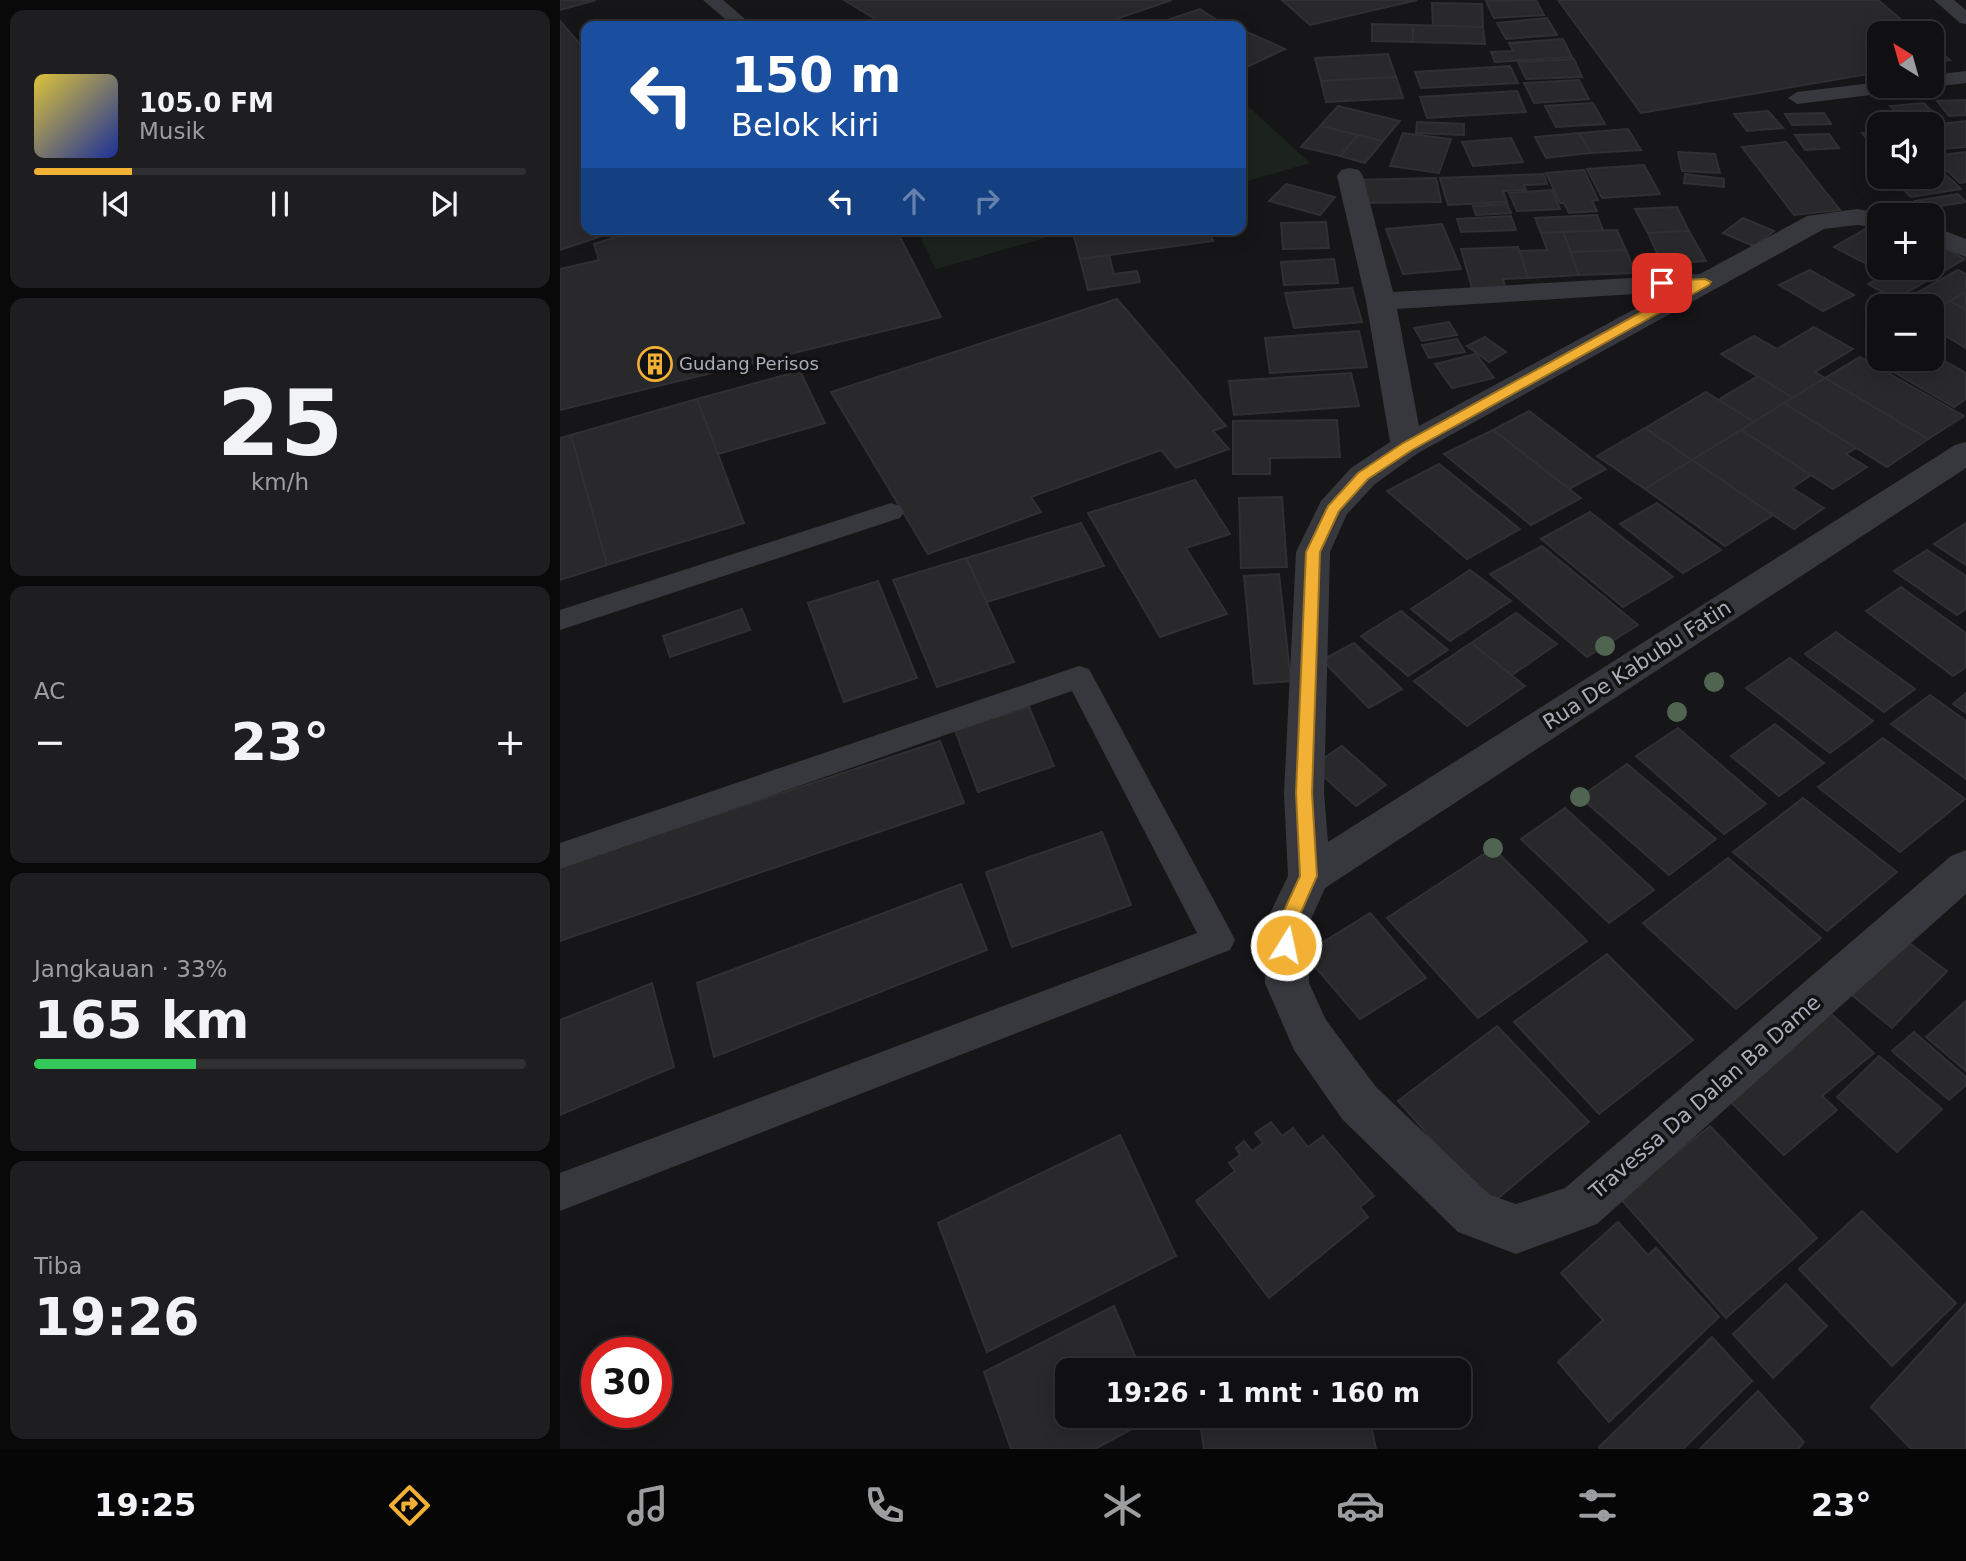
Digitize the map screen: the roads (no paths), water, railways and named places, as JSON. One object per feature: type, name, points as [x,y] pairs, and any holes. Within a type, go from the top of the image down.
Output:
[{"type":"street","points":[[1350,176],[1381,301],[1407,446]]},
{"type":"street","name":"Travessa Da Dalan Ba Dame","points":[[1867,218],[1817,222],[1705,282],[1407,446],[1363,476],[1333,509],[1313,552],[1304,793],[1309,876],[1286,926],[1287,983],[1310,1035],[1359,1103],[1475,1215],[1516,1229],[1580,1208],[1966,868]]},
{"type":"street","points":[[1944,239],[1966,249]]},
{"type":"street","points":[[1381,301],[1705,282]]},
{"type":"street","name":"Rua De Kabubu Fatin","points":[[1309,876],[1966,453]]},
{"type":"lane","points":[[712,0],[738,21]]},
{"type":"lane","points":[[1942,0],[1966,19]]},
{"type":"lane","points":[[1944,80],[1966,77]]},
{"type":"lane","points":[[1797,98],[1867,89]]},
{"type":"lane","points":[[560,620],[891,512]]},
{"type":"lane","points":[[560,856],[1079,677],[1218,940],[560,1192]]},
{"type":"place","name":"Gudang Perisos","points":[[655,364]]}]
